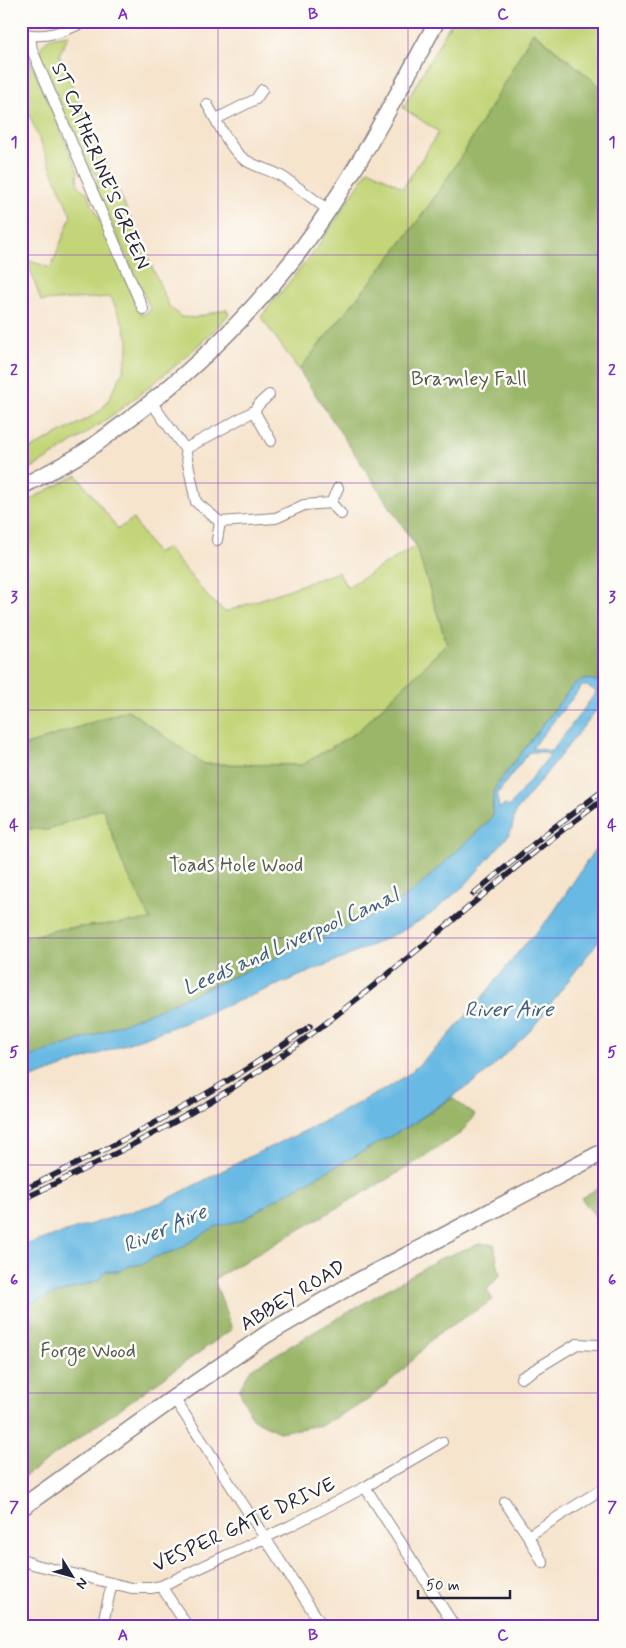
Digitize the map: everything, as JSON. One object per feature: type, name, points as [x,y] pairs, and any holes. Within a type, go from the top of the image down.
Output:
[{"type":"main road","points":[[21,487],[82,454],[151,402],[241,321],[300,251],[328,210],[390,109],[437,21]]},
{"type":"main road","name":"ABBEY ROAD","points":[[21,1508],[267,1334],[353,1284],[605,1151]]},
{"type":"street","points":[[25,34],[64,31],[86,21]]},
{"type":"street","name":"ST CATHERINE'S GREEN","points":[[25,34],[143,309]]},
{"type":"street","points":[[216,119],[256,99],[262,90]]},
{"type":"street","points":[[207,104],[229,142],[239,155],[251,164],[266,168],[281,176],[328,210]]},
{"type":"street","points":[[185,448],[254,410],[269,395]]},
{"type":"street","points":[[151,402],[185,448],[196,502],[220,522],[276,518],[304,505],[331,503]]},
{"type":"street","points":[[254,410],[271,441]]},
{"type":"street","points":[[331,503],[338,488]]},
{"type":"street","points":[[331,503],[341,514]]},
{"type":"street","points":[[217,540],[220,522]]},
{"type":"street","points":[[521,1378],[576,1344],[596,1345],[605,1348]]},
{"type":"street","points":[[174,1398],[323,1627]]},
{"type":"street","name":"VESPER GATE DRIVE","points":[[21,1558],[32,1564],[112,1584],[140,1589],[161,1586],[265,1538],[365,1486],[442,1442]]},
{"type":"street","points":[[365,1486],[455,1627]]},
{"type":"street","points":[[528,1536],[605,1487]]},
{"type":"street","points":[[505,1502],[528,1536],[543,1563]]},
{"type":"street","points":[[102,1627],[112,1584]]},
{"type":"street","points":[[161,1586],[188,1627]]},
{"type":"green space","points":[[452,21],[605,21],[605,90],[534,32],[441,188],[390,258],[299,370],[261,317],[317,248],[369,169],[403,188],[439,132],[403,108]]},
{"type":"green space","points":[[533,32],[605,90],[605,650],[598,682],[574,684],[547,719],[492,802],[494,814],[490,820],[406,897],[371,916],[166,1006],[95,1035],[21,1060],[21,939],[60,929],[151,920],[123,865],[103,808],[47,830],[21,828],[21,747],[128,710],[204,764],[302,765],[357,732],[447,644],[416,546],[299,370],[390,258],[441,188],[477,130]]},
{"type":"green space","points":[[69,35],[59,55],[169,306],[181,317],[194,318],[226,309],[229,314],[194,349],[135,398],[80,438],[21,474],[21,452],[89,418],[101,410],[109,399],[123,371],[128,350],[128,340],[111,297],[41,301],[27,260],[51,268],[71,216],[21,95],[21,40],[78,171],[78,184],[81,189],[87,192],[141,315],[151,310],[95,187],[97,178],[87,167],[41,59],[44,43],[52,38]]},
{"type":"green space","points":[[77,475],[118,529],[133,519],[156,553],[167,548],[209,598],[225,612],[338,572],[347,587],[416,546],[447,644],[357,732],[302,765],[204,764],[128,710],[21,747],[21,504]]},
{"type":"green space","points":[[103,808],[123,865],[152,920],[60,929],[21,939],[21,828],[47,830]]},
{"type":"green space","name":"Forge Wood","points":[[452,1098],[475,1115],[461,1133],[408,1167],[214,1279],[232,1329],[21,1479],[21,1309],[38,1300],[98,1280],[106,1271],[120,1271],[129,1266],[143,1264],[152,1258],[177,1250],[215,1226],[243,1220],[276,1199],[409,1126]]},
{"type":"green space","points":[[605,1184],[605,1229],[581,1198]]},
{"type":"green space","points":[[479,1244],[494,1244],[500,1275],[487,1290],[493,1300],[436,1335],[403,1370],[368,1400],[322,1425],[279,1432],[253,1419],[239,1390],[251,1369],[439,1259]]},
{"type":"water","points":[[605,650],[605,699],[515,813],[508,836],[466,884],[431,914],[402,931],[346,957],[181,1024],[21,1082],[21,1060],[95,1035],[166,1006],[371,916],[406,897],[490,820],[493,812],[493,795],[496,786],[574,684],[592,679],[598,681]],"holes":[[[582,686],[587,686],[596,691],[595,694],[552,751],[532,748]],[[529,752],[543,752],[550,755],[509,807],[505,805],[499,808],[497,797],[499,791]]]},
{"type":"water","name":"River Aire","points":[[605,834],[605,932],[531,1030],[484,1075],[409,1126],[276,1199],[243,1220],[215,1227],[177,1250],[152,1258],[143,1264],[129,1266],[120,1271],[106,1271],[99,1280],[38,1300],[21,1309],[21,1246],[162,1202],[253,1155],[309,1129],[389,1087],[410,1073],[445,1040],[551,916]]},
{"type":"railway","points":[[473,894],[549,831],[605,789]]},
{"type":"railway","points":[[21,1200],[158,1131],[224,1093],[288,1051],[352,1003],[536,851],[605,798]]},
{"type":"railway","points":[[21,1191],[169,1115],[276,1050],[310,1026]]},
{"type":"park label","name":"Bramley Fall","points":[[469,379]]},
{"type":"park label","name":"Toads Hole Wood","points":[[236,865]]},
{"type":"water label","name":"Leeds and Liverpool Canal","points":[[291,942]]}]
